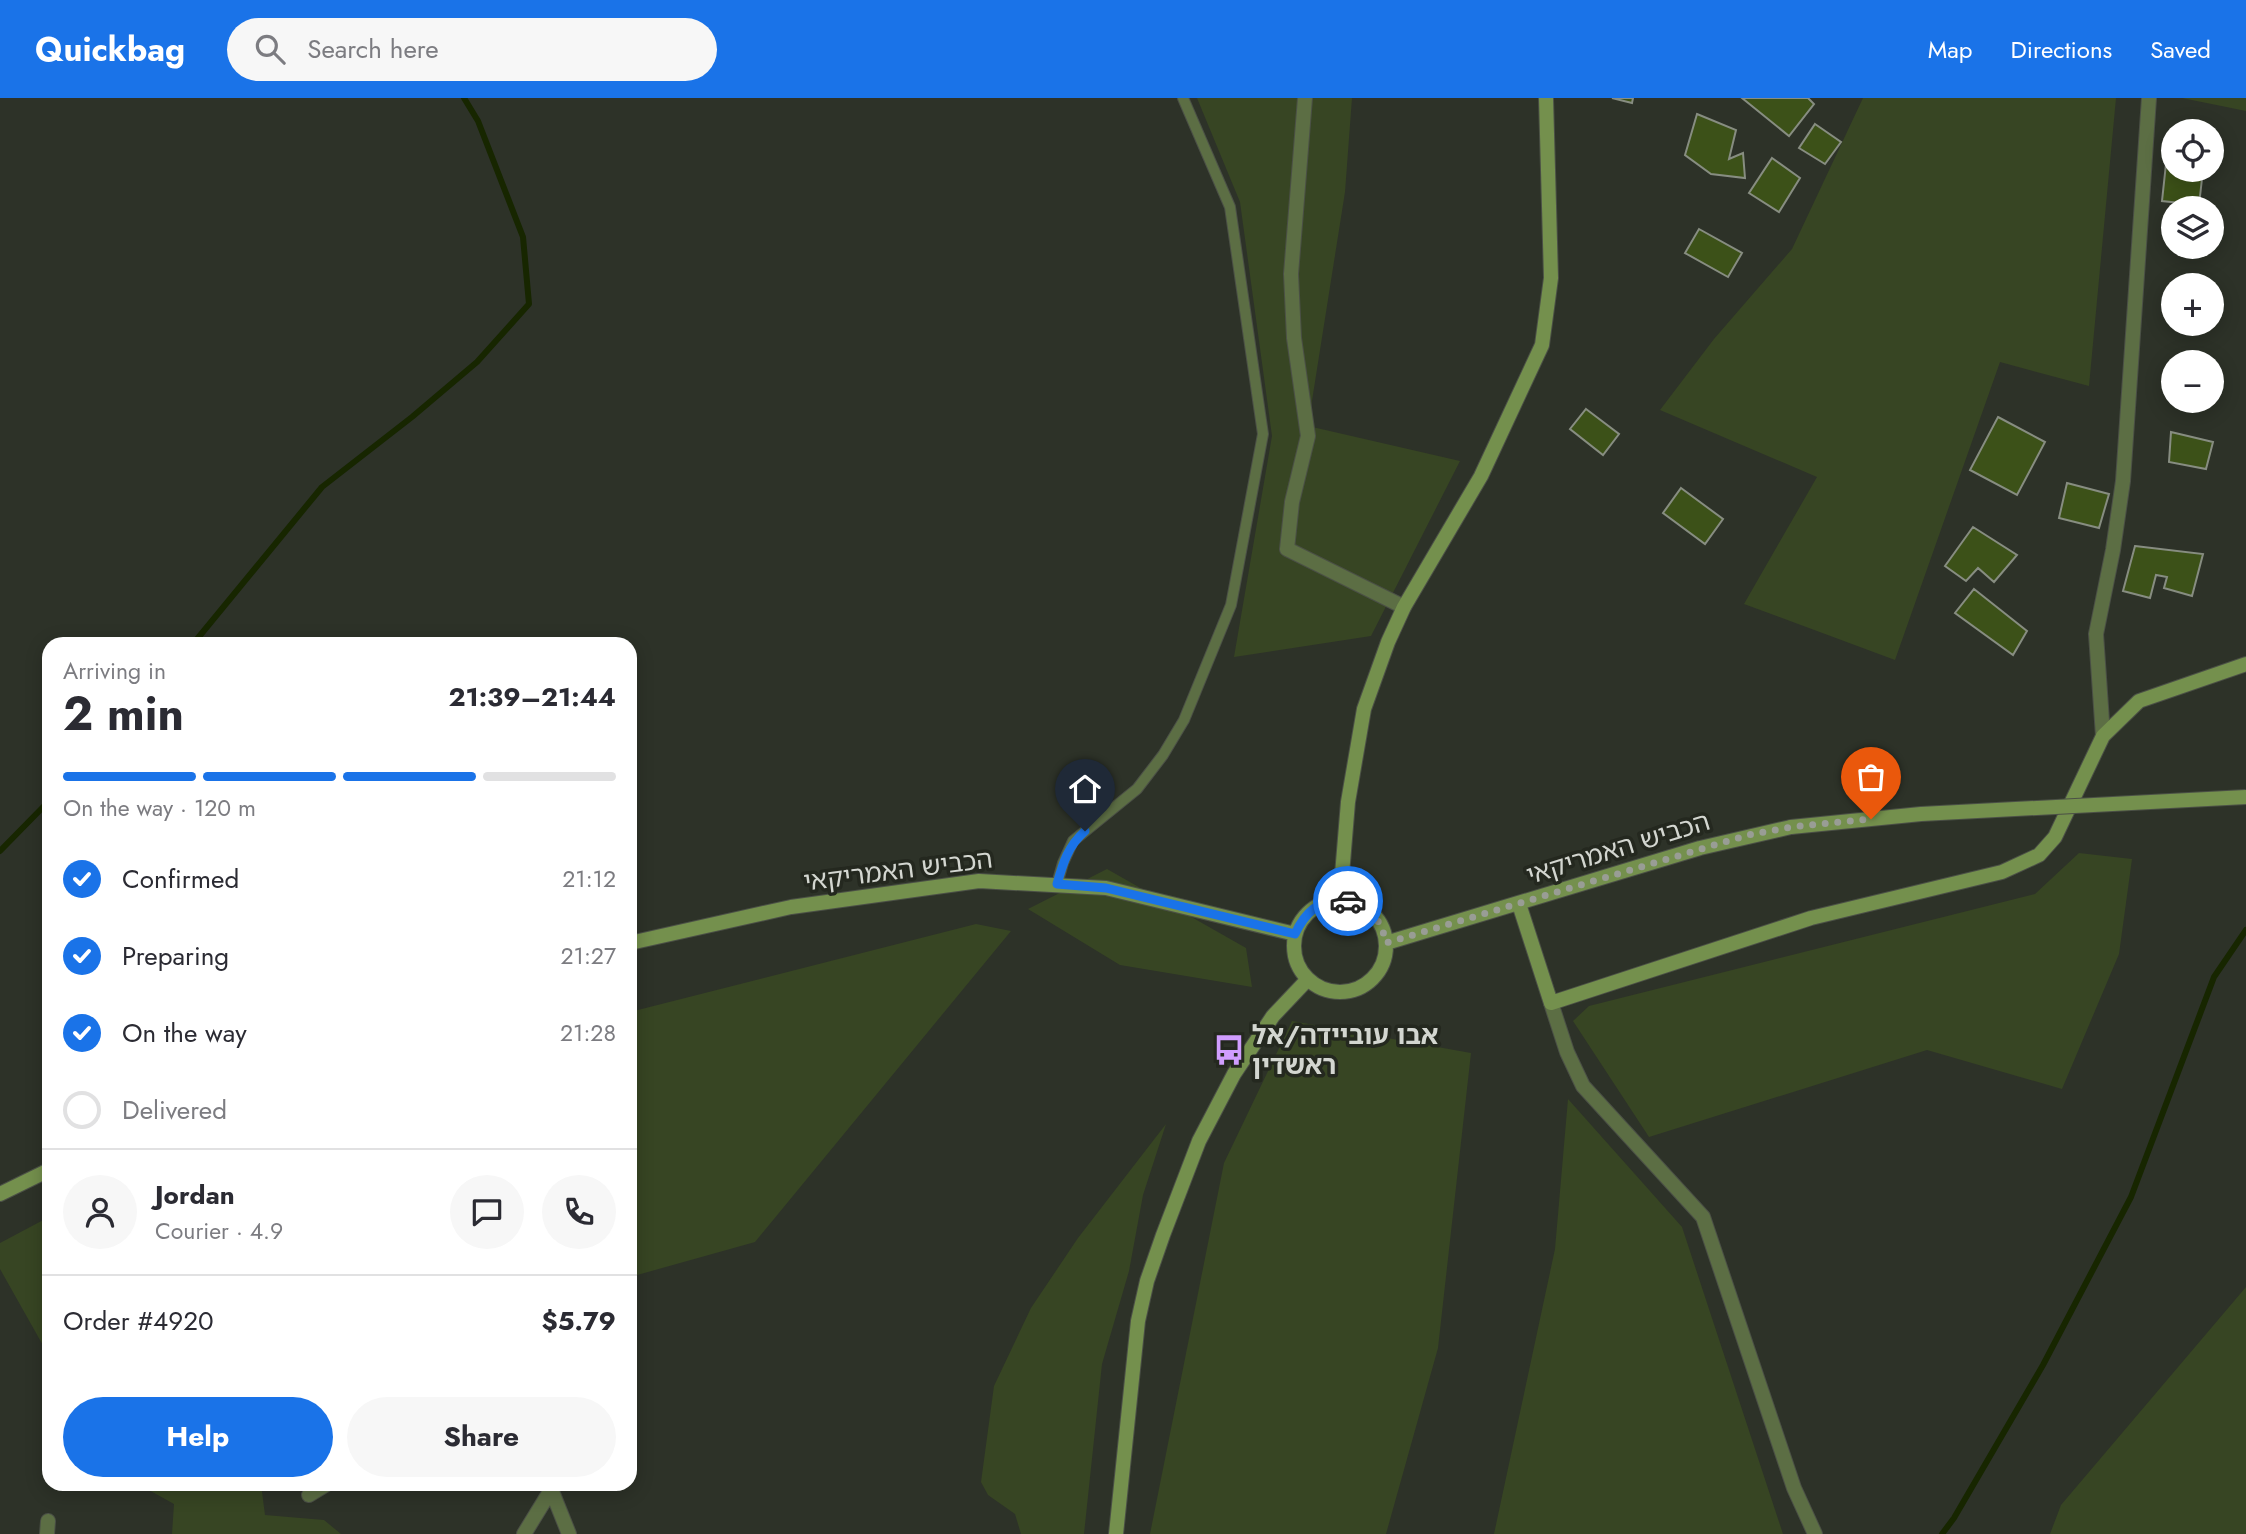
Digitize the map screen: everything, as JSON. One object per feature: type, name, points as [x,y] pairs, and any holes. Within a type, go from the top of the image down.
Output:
[{"type":"street","points":[[1305,98],[1291,274],[1294,338],[1308,436],[1292,502],[1287,549],[1404,607]]},
{"type":"street","points":[[1340,900],[1348,802],[1364,709],[1388,642],[1404,607],[1476,486],[1542,345],[1550,278],[1546,98]]},
{"type":"street","points":[[2103,736],[2096,634],[2113,550],[2123,481],[2149,98]]},
{"type":"street","points":[[1551,1003],[1811,918],[2002,872],[2039,855],[2054,837],[2103,736],[2139,701],[2246,664]]},
{"type":"street","name":"הכביש האמריקאי","points":[[1386,943],[1700,848],[1791,827],[1921,814],[2246,797]]},
{"type":"street","name":"הכביש האמריקאי","points":[[637,941],[791,907],[979,881],[1106,888],[1295,934]]},
{"type":"street","points":[[1340,900],[1354,901],[1376,917],[1383,929],[1386,943],[1385,958],[1378,973],[1367,984],[1352,991],[1336,992],[1321,988],[1308,979],[1295,958],[1295,934],[1301,920],[1311,909],[1325,902],[1340,900]]},
{"type":"street","points":[[1519,904],[1567,1052],[1583,1086],[1703,1217],[1794,1489],[1815,1534]]},
{"type":"street","points":[[1116,1534],[1138,1321],[1147,1281],[1199,1141],[1234,1074],[1273,1016],[1308,979]]},
{"type":"street","points":[[0,1194],[42,1173]]},
{"type":"street","points":[[309,1495],[316,1491]]},
{"type":"street","points":[[524,1534],[548,1491]]},
{"type":"street","points":[[552,1491],[569,1534]]},
{"type":"lane","points":[[1057,884],[1073,841],[1137,789],[1163,755],[1184,720],[1231,605],[1262,434],[1230,207],[1183,98]]},
{"type":"green space","points":[[1197,98],[1352,98],[1345,192],[1308,426],[1460,461],[1371,636],[1234,657],[1272,436],[1240,202]]},
{"type":"green space","points":[[1863,98],[2116,98],[2089,386],[2000,362],[1895,660],[1744,604],[1817,477],[1660,410],[1714,339],[1792,249]]},
{"type":"green space","points":[[2182,98],[2246,98],[2246,111]]},
{"type":"green space","points":[[2079,853],[2132,859],[2119,954],[2062,1089],[1927,1050],[1649,1137],[1573,1021],[1589,1006],[2035,894]]},
{"type":"green space","points":[[1107,869],[1246,948],[1252,987],[1120,965],[1028,909]]},
{"type":"green space","points":[[976,924],[1011,931],[755,1242],[637,1275],[637,1010]]},
{"type":"green space","points":[[1292,1021],[1471,1053],[1438,1348],[1386,1534],[1150,1534],[1224,1163]]},
{"type":"green space","points":[[1568,1099],[1682,1227],[1783,1534],[1494,1534],[1555,1249]]},
{"type":"green space","points":[[1166,1124],[1143,1195],[1129,1271],[1102,1364],[1084,1534],[1021,1534],[1015,1514],[988,1495],[981,1482],[994,1386],[1031,1308],[1078,1238]]},
{"type":"green space","points":[[42,1221],[42,1344],[0,1269],[0,1243]]},
{"type":"green space","points":[[2246,1287],[2246,1534],[2050,1534],[2061,1505]]},
{"type":"green space","points":[[151,1491],[262,1491],[265,1515],[324,1520],[341,1534],[172,1534],[174,1504]]},
{"type":"building","points":[[1612,98],[1633,98],[1632,103]]},
{"type":"building","points":[[1742,98],[1808,98],[1814,104],[1789,136]]},
{"type":"building","points":[[1697,114],[1736,130],[1729,159],[1743,153],[1745,178],[1711,174],[1685,155]]},
{"type":"building","points":[[1815,124],[1841,142],[1825,164],[1799,148]]},
{"type":"building","points":[[1772,158],[1800,178],[1779,212],[1749,193]]},
{"type":"building","points":[[2164,182],[2202,182],[2200,196],[2163,196]]},
{"type":"building","points":[[1699,229],[1742,253],[1728,277],[1685,253]]},
{"type":"building","points":[[1586,409],[1619,434],[1603,455],[1570,429]]},
{"type":"building","points":[[1998,417],[2045,442],[2017,495],[1970,470]]},
{"type":"building","points":[[2171,432],[2213,442],[2206,469],[2169,462]]},
{"type":"building","points":[[2067,483],[2109,494],[2099,528],[2059,518]]},
{"type":"building","points":[[1681,488],[1723,519],[1705,544],[1663,513]]},
{"type":"building","points":[[1973,527],[2017,555],[1994,582],[1978,568],[1966,581],[1945,566]]},
{"type":"building","points":[[2135,546],[2203,554],[2192,596],[2164,588],[2167,577],[2156,575],[2150,598],[2123,591]]},
{"type":"building","points":[[1974,589],[2027,631],[2013,655],[1955,613]]},
{"type":"waterway","points":[[199,637],[322,487],[477,362],[529,304],[523,237],[478,121],[464,98]]},
{"type":"waterway","points":[[0,851],[42,808]]},
{"type":"waterway","points":[[1942,1534],[2043,1365],[2131,1197],[2214,977],[2246,930]]},
{"type":"way so far","points":[[1348,901],[1354,901],[1376,917],[1383,929],[1386,943],[1748,835],[1791,827],[1871,819]]},
{"type":"place","name":"אבו עוביידה/אל ראשדין","points":[[1229,1050]]},
{"type":"route","points":[[1085,831],[1073,841],[1057,884],[1106,888],[1295,934],[1301,920],[1311,909],[1325,902],[1348,901]]}]
